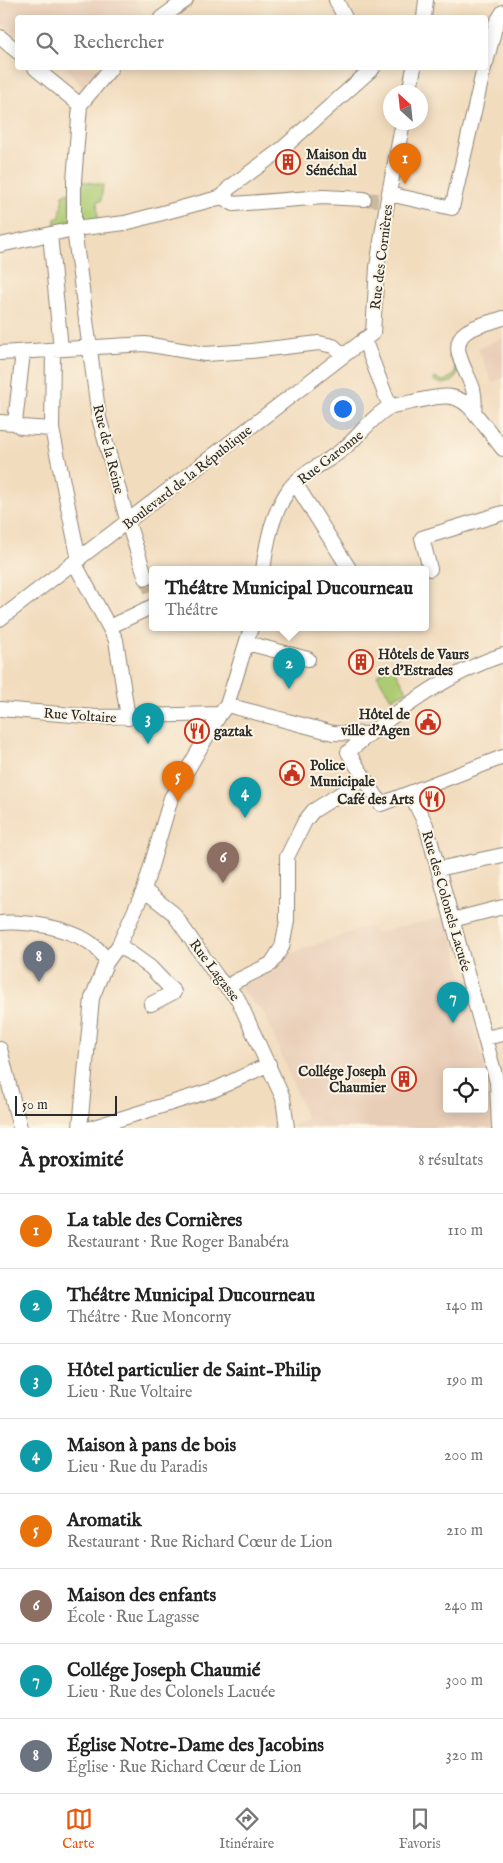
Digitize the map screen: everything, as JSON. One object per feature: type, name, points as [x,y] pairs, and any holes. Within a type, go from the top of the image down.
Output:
[{"type":"street","points":[[165,15],[186,0]]},
{"type":"street","points":[[336,0],[344,15]]},
{"type":"street","points":[[424,15],[426,0]]},
{"type":"street","points":[[488,53],[495,20]]},
{"type":"street","points":[[0,37],[15,50]]},
{"type":"street","points":[[37,70],[80,105],[109,70]]},
{"type":"street","points":[[0,245],[74,229],[125,224],[222,197],[229,188],[282,149],[369,70]]},
{"type":"street","points":[[410,85],[414,70]]},
{"type":"street","points":[[222,197],[234,204],[322,197],[379,199],[452,208],[484,70]]},
{"type":"street","name":"Rue de la Reine","points":[[80,105],[74,181],[74,229],[88,347],[99,418],[128,523],[146,578]]},
{"type":"street","name":"Rue des Cornières","points":[[368,336],[377,267],[379,199],[401,130]]},
{"type":"street","points":[[50,234],[57,350],[52,429],[77,562],[116,640],[128,718]]},
{"type":"street","points":[[457,350],[460,337],[467,332],[503,318]]},
{"type":"street","points":[[368,336],[390,407],[444,396],[458,398],[467,403],[503,449]]},
{"type":"street","name":"Boulevard de la République","points":[[0,619],[128,523],[368,336]]},
{"type":"street","points":[[449,336],[457,350],[473,392],[474,412]]},
{"type":"street","points":[[0,353],[144,344],[205,354],[319,343],[333,346],[343,355]]},
{"type":"street","points":[[15,423],[22,352]]},
{"type":"street","name":"Rue Garonne","points":[[264,566],[268,532],[278,509],[295,483],[317,465],[340,452],[390,407]]},
{"type":"street","points":[[0,422],[15,423],[21,427],[52,429]]},
{"type":"street","points":[[295,483],[347,566]]},
{"type":"street","points":[[430,569],[422,538],[503,513]]},
{"type":"street","points":[[109,627],[149,608]]},
{"type":"street","points":[[80,1128],[92,998],[106,963],[118,945],[144,890],[171,798],[223,709],[250,631]]},
{"type":"street","points":[[247,643],[308,659]]},
{"type":"street","points":[[348,752],[369,734],[455,676],[483,661],[503,655]]},
{"type":"street","name":"Rue Voltaire","points":[[0,709],[128,718],[223,709],[332,733],[369,734]]},
{"type":"street","points":[[332,733],[348,752],[381,804],[503,757]]},
{"type":"street","points":[[229,989],[234,982],[271,964],[282,947],[287,921],[287,857],[292,844],[312,811],[364,779]]},
{"type":"street","name":"Rue des Colonels Lacuée","points":[[410,793],[426,825],[497,1082],[500,1128]]},
{"type":"street","points":[[438,869],[503,855]]},
{"type":"street","name":"Rue Lagasse","points":[[144,890],[173,913],[218,978],[238,1000],[283,1098],[288,1128]]},
{"type":"street","points":[[452,920],[503,906]]},
{"type":"street","points":[[0,923],[17,921],[41,923],[88,942],[100,950],[106,963]]},
{"type":"street","points":[[118,945],[150,967],[174,992],[151,1004]]},
{"type":"street","points":[[485,1038],[503,1034]]},
{"type":"street","points":[[0,1049],[20,1128]]},
{"type":"street","points":[[91,1128],[216,1089],[269,1064]]},
{"type":"shaded area","points":[[0,0],[135,0],[144,15],[15,15],[15,34],[0,22]]},
{"type":"shaded area","points":[[68,70],[101,70],[84,87]]},
{"type":"shaded area","points":[[503,338],[503,378],[492,383],[478,348]]},
{"type":"shaded area","points":[[447,916],[485,1068],[443,1068],[443,1113],[488,1113],[488,1081],[491,1093],[491,1128],[294,1128],[293,1125],[307,1119],[265,1014],[238,987],[275,972],[284,956],[368,926],[376,933]]},
{"type":"green space","points":[[81,181],[103,185],[101,201],[97,201],[98,219],[79,222]]},
{"type":"green space","points":[[69,192],[71,220],[54,230],[55,219],[60,217],[63,195]]},
{"type":"green space","points":[[450,354],[455,358],[458,373],[452,382],[442,384],[432,380],[434,378],[444,381],[454,375],[456,367],[449,357]]},
{"type":"green space","points":[[392,665],[407,691],[391,699],[377,675]]},
{"type":"tunnel","points":[[364,199],[378,200]]},
{"type":"tunnel","points":[[146,578],[149,586]]},
{"type":"place","name":"Maison du Sénéchal","points":[[288,162]]},
{"type":"place","name":"La table des Cornières","points":[[405,184]]},
{"type":"place","name":"Hôtels de Vaurs et d'Estrades","points":[[361,662]]},
{"type":"place","name":"Théâtre Municipal Ducourneau","points":[[289,689]]},
{"type":"place","name":"Hôtel de ville d'Agen","points":[[428,722]]},
{"type":"place","name":"gaztak","points":[[197,731]]},
{"type":"place","name":"Hôtel particulier de Saint-Philip","points":[[148,744]]},
{"type":"place","name":"Police Municipale","points":[[292,773]]},
{"type":"place","name":"Café des Arts","points":[[432,799]]},
{"type":"place","name":"Aromatik","points":[[178,802]]},
{"type":"place","name":"Maison à pans de bois","points":[[245,818]]},
{"type":"place","name":"Maison des enfants","points":[[223,883]]},
{"type":"place","name":"Église Notre-Dame des Jacobins","points":[[39,982]]},
{"type":"place","name":"Collége Joseph Chaumié","points":[[453,1023]]},
{"type":"place","name":"Collége Joseph Chaumier","points":[[404,1079]]}]
